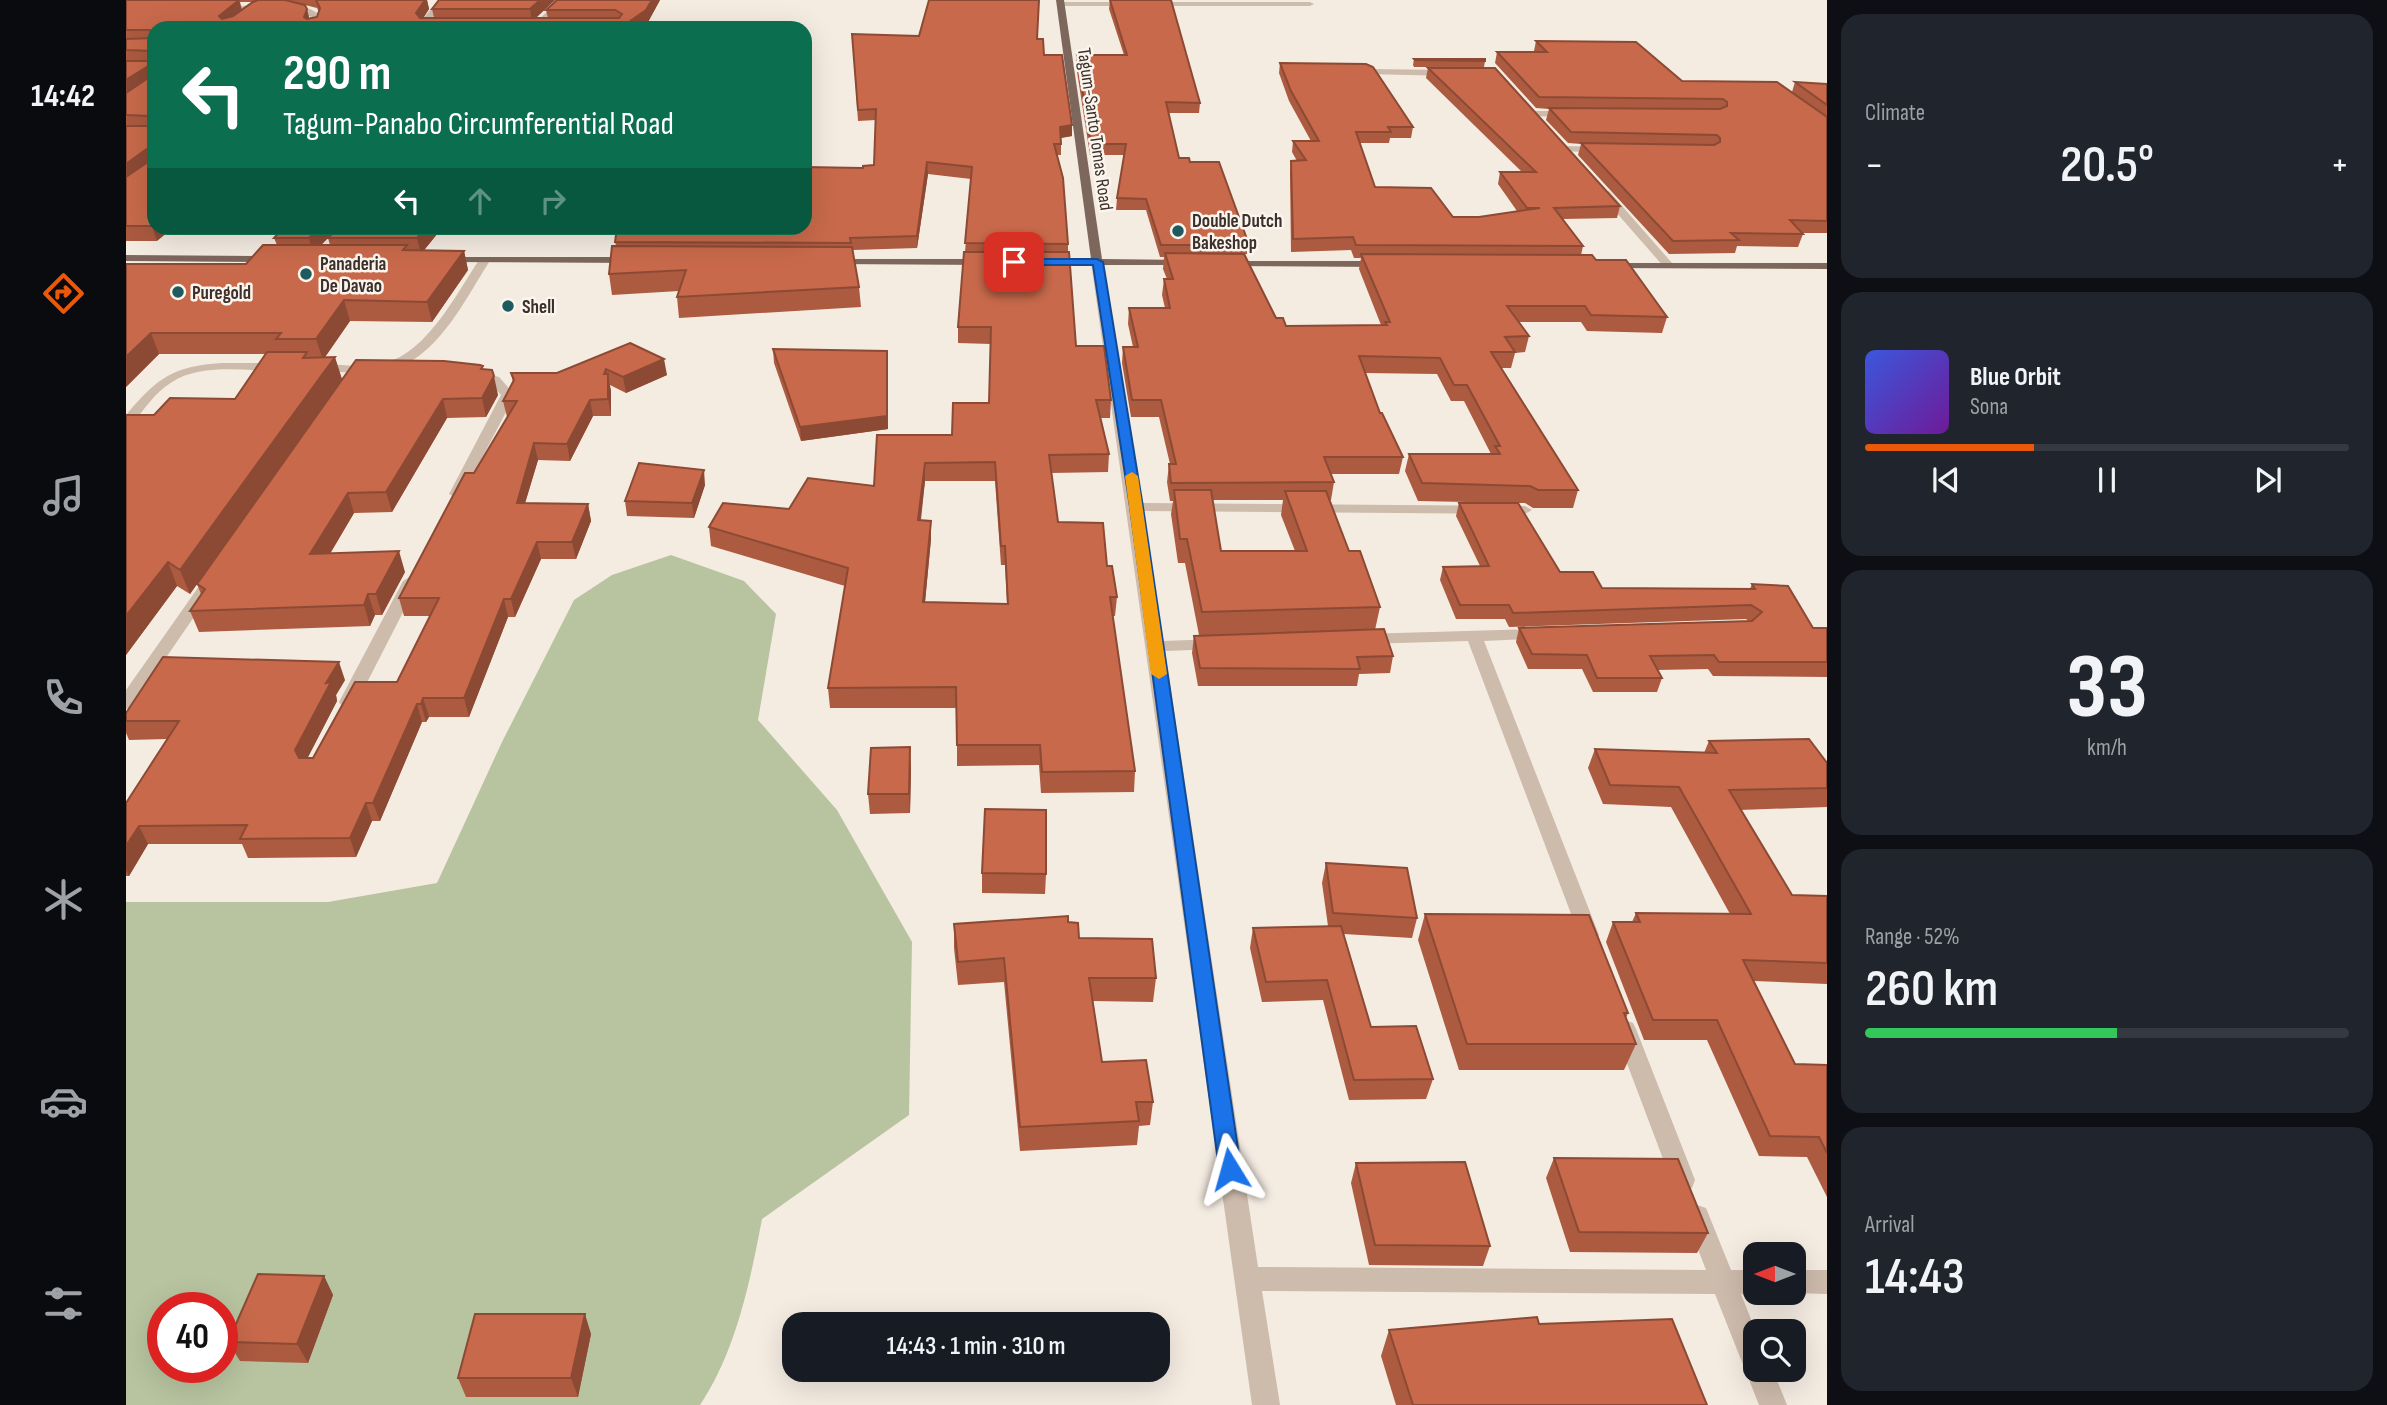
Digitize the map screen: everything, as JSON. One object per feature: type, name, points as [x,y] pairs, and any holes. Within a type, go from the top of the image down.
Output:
[{"type":"main road","name":"Tagum-Santo Tomas Road","points":[[1060,2],[1097,262]]},
{"type":"main road","points":[[126,258],[290,259]]},
{"type":"main road","points":[[429,259],[652,260]]},
{"type":"main road","points":[[819,261],[1000,262]]},
{"type":"main road","points":[[1028,262],[1195,263]]},
{"type":"main road","points":[[1209,263],[1390,264]]},
{"type":"main road","points":[[1598,265],[1827,266]]},
{"type":"street","points":[[541,21],[563,0]]},
{"type":"street","points":[[426,4],[441,2]]},
{"type":"street","points":[[428,21],[441,2]]},
{"type":"street","points":[[1060,2],[1310,4]]},
{"type":"street","points":[[249,14],[259,6]]},
{"type":"street","points":[[209,7],[293,7],[313,13],[325,7]]},
{"type":"street","points":[[313,13],[317,21]]},
{"type":"street","points":[[1370,72],[1458,73]]},
{"type":"street","points":[[1523,104],[1541,123]]},
{"type":"street","points":[[1532,114],[1585,114]]},
{"type":"street","points":[[1558,141],[1576,160]]},
{"type":"street","points":[[1566,149],[1619,150]]},
{"type":"street","points":[[1594,181],[1668,265]]},
{"type":"street","points":[[390,366],[427,342],[485,259]]},
{"type":"street","points":[[1097,262],[1137,507],[1266,1405]]},
{"type":"street","points":[[126,423],[165,380],[178,373],[200,368],[390,366],[414,369]]},
{"type":"street","points":[[344,389],[360,367]]},
{"type":"street","points":[[451,503],[508,395],[503,384],[488,377],[457,373]]},
{"type":"street","points":[[1137,507],[1525,510]]},
{"type":"street","points":[[338,722],[420,564]]},
{"type":"street","points":[[126,703],[219,568]]},
{"type":"street","points":[[1349,640],[1555,633]]},
{"type":"street","points":[[1474,636],[1598,959]]},
{"type":"street","points":[[1156,646],[1238,643]]},
{"type":"street","points":[[1618,1011],[1743,1333]]},
{"type":"street","points":[[1247,1279],[1743,1282]]},
{"type":"street","points":[[1806,1282],[1827,1282]]},
{"type":"street","points":[[1764,1382],[1773,1405]]},
{"type":"green space","points":[[671,555],[744,581],[776,614],[758,720],[837,810],[912,942],[909,1115],[762,1219],[747,1291],[732,1339],[713,1384],[700,1405],[126,1405],[126,902],[328,902],[437,883],[502,742],[574,600],[612,575]]},
{"type":"building","points":[[126,0],[239,0],[219,16],[222,19],[233,16],[258,0],[285,0],[305,5],[307,9],[304,17],[307,19],[317,17],[320,8],[316,0],[425,0],[416,13],[420,18],[619,18],[622,14],[615,10],[546,10],[557,0],[652,0],[646,10],[630,21],[147,21],[147,30],[126,30]]},
{"type":"building","points":[[439,0],[540,0],[530,9],[432,9]]},
{"type":"building","points":[[929,0],[1039,0],[1037,39],[1043,39],[1044,55],[1062,55],[1072,125],[1060,127],[1061,144],[1054,144],[1063,178],[1068,244],[965,243],[972,167],[927,162],[917,236],[850,238],[851,243],[615,242],[616,235],[812,235],[812,167],[863,168],[874,165],[876,109],[858,110],[852,34],[919,36]]},
{"type":"building","points":[[1110,0],[1171,0],[1200,103],[1166,102],[1179,158],[1189,158],[1190,162],[1219,162],[1248,242],[1237,242],[1238,245],[1161,245],[1146,199],[1117,198],[1126,144],[1091,144],[1077,55],[1127,55]]},
{"type":"building","points":[[147,38],[147,51],[126,50],[126,39]]},
{"type":"building","points":[[1536,41],[1636,42],[1682,81],[1777,82],[1827,117],[1827,221],[1790,220],[1803,234],[1731,233],[1739,240],[1673,241],[1581,143],[1714,145],[1720,142],[1720,138],[1717,135],[1571,132],[1549,108],[1720,109],[1727,106],[1727,102],[1723,99],[1539,97],[1497,52],[1547,52]]},
{"type":"building","points":[[1485,59],[1485,61],[1415,60]]},
{"type":"building","points":[[126,61],[147,61],[147,67],[126,80]]},
{"type":"building","points":[[1280,63],[1366,64],[1373,67],[1413,127],[1388,127],[1391,132],[1356,132],[1375,187],[1431,188],[1453,217],[1479,217],[1540,208],[1527,208],[1500,172],[1536,172],[1428,68],[1495,68],[1620,206],[1554,208],[1583,246],[1356,245],[1353,237],[1293,239],[1291,161],[1306,160],[1293,141],[1319,141],[1291,91]]},
{"type":"building","points":[[147,79],[147,116],[126,115],[126,93]]},
{"type":"building","points":[[1795,82],[1827,84],[1827,105]]},
{"type":"building","points":[[126,126],[147,126],[147,149],[126,164]]},
{"type":"building","points":[[147,163],[147,226],[126,226],[126,177]]},
{"type":"building","points":[[277,235],[312,235],[309,238],[274,238]]},
{"type":"building","points":[[331,235],[420,235],[417,238],[328,238]]},
{"type":"building","points":[[263,245],[407,245],[403,250],[464,251],[427,302],[344,300],[316,339],[276,339],[281,333],[151,333],[126,357],[126,264],[246,264]]},
{"type":"building","points":[[612,246],[852,247],[859,287],[677,297],[686,270],[609,274]]},
{"type":"building","points":[[964,252],[1069,252],[1076,346],[1104,346],[1111,400],[1096,400],[1109,454],[1049,455],[1058,522],[1103,523],[1107,566],[1112,566],[1117,597],[1110,597],[1135,771],[1042,772],[1040,745],[957,745],[956,687],[828,688],[848,568],[709,527],[723,503],[789,509],[808,478],[874,486],[877,435],[952,435],[953,403],[989,403],[991,327],[958,327]],"holes":[[[995,462],[1001,546],[1005,546],[1008,604],[923,602],[931,521],[918,520],[925,463]]]},
{"type":"building","points":[[1165,253],[1244,254],[1276,318],[1283,318],[1286,326],[1387,325],[1385,322],[1390,322],[1361,254],[1592,255],[1596,260],[1626,260],[1667,317],[1591,315],[1585,306],[1507,306],[1529,336],[1505,337],[1515,352],[1491,352],[1578,490],[1422,483],[1409,454],[1500,454],[1495,446],[1500,446],[1467,385],[1454,385],[1440,358],[1359,356],[1380,413],[1403,457],[1324,457],[1334,482],[1171,483],[1169,464],[1176,464],[1161,400],[1132,400],[1123,347],[1138,347],[1129,308],[1170,308],[1164,279],[1173,279]]},
{"type":"building","points":[[630,343],[664,359],[623,377],[606,369],[604,374],[608,374],[608,399],[590,400],[567,444],[534,443],[517,503],[588,504],[572,542],[537,542],[511,599],[504,599],[464,698],[423,698],[421,704],[417,704],[373,803],[366,803],[350,838],[240,839],[247,825],[139,826],[126,846],[126,803],[179,721],[126,721],[126,713],[163,657],[339,662],[326,683],[331,682],[295,750],[299,758],[313,758],[355,682],[397,682],[439,598],[399,598],[465,473],[474,473],[517,401],[503,401],[514,380],[511,373],[557,373]]},
{"type":"building","points":[[773,349],[887,351],[887,416],[800,427]]},
{"type":"building","points":[[267,352],[307,352],[303,358],[335,357],[180,570],[168,562],[126,616],[126,415],[154,415],[170,398],[235,399]]},
{"type":"building","points":[[356,360],[444,361],[480,365],[483,366],[481,369],[492,370],[494,376],[482,398],[443,399],[386,492],[348,493],[310,554],[399,551],[376,594],[368,594],[364,605],[190,611],[205,589],[197,584]]},
{"type":"building","points":[[639,463],[704,470],[692,503],[625,501]]},
{"type":"building","points":[[1174,490],[1211,490],[1221,551],[1307,551],[1285,491],[1326,491],[1349,551],[1360,551],[1380,607],[1202,612],[1187,539],[1180,539]]},
{"type":"building","points":[[1459,503],[1518,503],[1560,572],[1593,572],[1602,588],[1755,589],[1752,584],[1788,586],[1813,628],[1827,628],[1827,662],[1719,662],[1714,655],[1650,656],[1662,678],[1597,678],[1587,655],[1532,654],[1519,628],[1752,621],[1762,612],[1751,605],[1513,613],[1509,605],[1460,605],[1443,567],[1489,566]]},
{"type":"building","points":[[1384,629],[1393,656],[1357,657],[1360,669],[1200,668],[1194,636]]},
{"type":"building","points":[[1809,739],[1827,763],[1827,788],[1729,790],[1792,895],[1827,896],[1827,963],[1743,960],[1795,1064],[1827,1065],[1827,1153],[1819,1137],[1770,1136],[1717,1020],[1653,1020],[1613,922],[1640,922],[1636,913],[1751,914],[1679,787],[1610,785],[1595,749],[1717,753],[1709,741]]},
{"type":"building","points":[[910,747],[909,794],[868,794],[871,748]]},
{"type":"building","points":[[985,809],[1046,810],[1046,874],[982,873]]},
{"type":"building","points":[[1326,863],[1407,868],[1417,918],[1333,913]]},
{"type":"building","points":[[1425,914],[1589,915],[1628,1013],[1624,1013],[1636,1044],[1467,1044]]},
{"type":"building","points":[[1068,916],[1068,922],[1078,923],[1079,938],[1152,939],[1156,978],[1089,978],[1102,1062],[1146,1060],[1153,1102],[1136,1102],[1139,1121],[1020,1127],[1004,958],[958,962],[954,924]]},
{"type":"building","points":[[1341,926],[1371,1027],[1416,1026],[1433,1079],[1354,1080],[1327,980],[1266,982],[1253,928]]},
{"type":"building","points":[[1554,1158],[1678,1159],[1708,1233],[1579,1232]]},
{"type":"building","points":[[1465,1162],[1490,1246],[1375,1245],[1356,1163]]},
{"type":"building","points":[[258,1274],[324,1276],[297,1344],[238,1342],[238,1319]]},
{"type":"building","points":[[475,1314],[585,1314],[571,1378],[458,1378]]},
{"type":"building","points":[[1537,1317],[1539,1324],[1672,1319],[1707,1405],[1413,1405],[1389,1330]]},
{"type":"slow traffic","points":[[1132,476],[1159,674]]},
{"type":"place","name":"Double Dutch Bakeshop","points":[[1178,231]]},
{"type":"place","name":"Panaderia De Davao","points":[[306,274]]},
{"type":"place","name":"Puregold","points":[[178,292]]},
{"type":"place","name":"Shell","points":[[508,306]]},
{"type":"route","points":[[1014,262],[1097,262],[1137,507],[1230,1169]]}]
